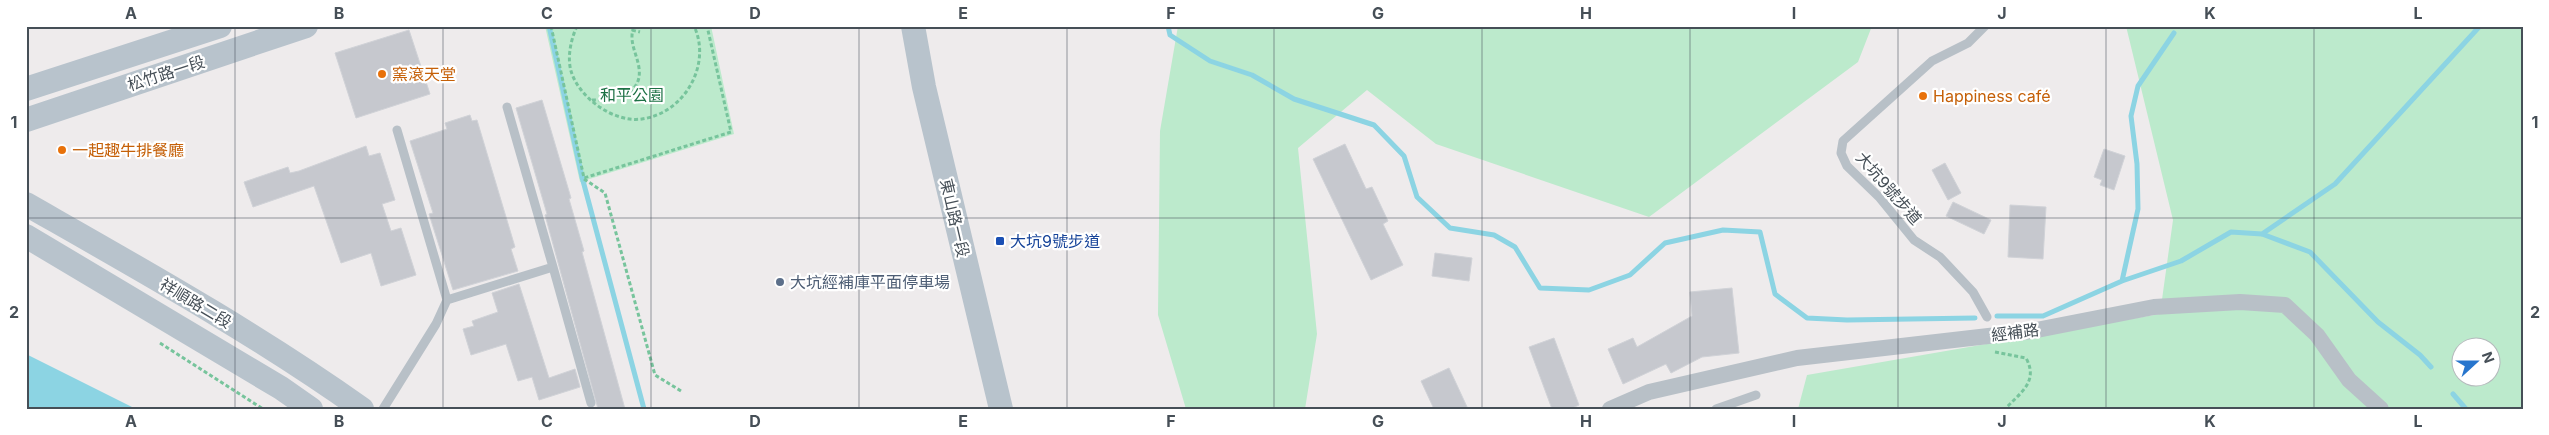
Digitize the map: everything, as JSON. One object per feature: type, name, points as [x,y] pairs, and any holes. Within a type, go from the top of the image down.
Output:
[{"type":"street","name":"松竹路一段","points":[[26,89],[220,26]]},
{"type":"street","name":"松竹路一段","points":[[26,120],[306,26]]},
{"type":"street","name":"東山路一段","points":[[913,26],[924,87],[1001,409]]},
{"type":"street","name":"祥順路二段","points":[[26,204],[149,274],[301,365],[362,409]]},
{"type":"street","name":"祥順路二段","points":[[26,236],[264,377],[311,409]]},
{"type":"street","name":"經補路","points":[[1610,409],[1649,392],[1797,358],[2032,331],[2154,306],[2240,302],[2285,305],[2317,335],[2348,380],[2381,409]]},
{"type":"lane","name":"大坑9號步道","points":[[1984,26],[1968,43],[1932,61],[1843,141],[1840,153],[1848,166],[1879,197],[1914,240],[1940,256],[1973,292],[1987,317]]},
{"type":"lane","points":[[507,107],[591,403]]},
{"type":"lane","points":[[383,409],[436,324],[447,300],[397,130]]},
{"type":"lane","points":[[447,300],[553,267]]},
{"type":"lane","points":[[1716,409],[1756,395]]},
{"type":"path","points":[[551,26],[584,178],[605,193],[654,375],[680,391]]},
{"type":"path","points":[[577,26],[571,44],[571,70],[576,82],[592,100],[605,110],[622,118],[642,119],[674,104],[687,92],[694,79],[701,57],[694,26]]},
{"type":"path","points":[[584,178],[730,132],[707,26]]},
{"type":"path","points":[[592,100],[624,97],[636,84],[639,71],[633,47],[633,28],[640,32]]},
{"type":"path","points":[[556,73],[561,72]]},
{"type":"path","points":[[1985,335],[1992,351],[2026,358],[2032,369],[2024,391],[2005,409]]},
{"type":"path","points":[[160,343],[264,409]]},
{"type":"green space","name":"和平公園","points":[[545,26],[711,26],[734,134],[580,182]]},
{"type":"green space","points":[[1178,26],[1872,26],[1858,62],[1649,217],[1436,144],[1367,90],[1298,148],[1317,334],[1305,409],[1186,409],[1158,315],[1160,131]]},
{"type":"green space","points":[[2126,26],[2523,26],[2523,409],[1798,409],[1807,375],[2160,314],[2173,220]]},
{"type":"water","points":[[26,354],[136,409],[26,409]]},
{"type":"building","name":"窯滾天堂","points":[[409,30],[430,94],[356,118],[335,53]]},
{"type":"building","points":[[542,100],[571,198],[569,199],[584,251],[582,252],[625,409],[598,409],[545,215],[547,214],[516,108]]},
{"type":"building","points":[[470,115],[472,121],[477,120],[515,247],[511,249],[518,271],[453,290],[429,214],[433,213],[410,141],[447,129],[445,123]]},
{"type":"building","points":[[1345,144],[1366,189],[1372,187],[1388,221],[1383,224],[1403,265],[1371,280],[1313,159]]},
{"type":"building","points":[[366,146],[369,156],[380,153],[395,200],[382,204],[391,231],[401,228],[416,275],[381,286],[371,253],[341,263],[314,186],[253,207],[244,182],[288,167],[290,173],[299,171]]},
{"type":"building","points":[[2104,149],[2125,156],[2114,190],[2100,185],[2102,180],[2094,177]]},
{"type":"building","points":[[1945,163],[1961,193],[1948,200],[1932,170]]},
{"type":"building","points":[[1953,202],[1991,220],[1984,234],[1946,216]]},
{"type":"building","points":[[2010,205],[2046,207],[2043,259],[2008,257]]},
{"type":"building","points":[[1435,253],[1472,258],[1469,281],[1432,276]]},
{"type":"building","points":[[519,284],[549,378],[575,369],[580,387],[539,400],[532,377],[518,381],[506,344],[471,355],[463,329],[474,326],[472,321],[498,312],[492,293]]},
{"type":"building","points":[[1732,288],[1739,353],[1702,357],[1671,373],[1666,364],[1623,384],[1608,349],[1633,338],[1637,347],[1692,316],[1690,292]]},
{"type":"building","points":[[1554,338],[1579,405],[1570,409],[1552,409],[1529,347]]},
{"type":"building","points":[[1449,368],[1468,409],[1434,409],[1421,381]]},
{"type":"waterway","points":[[549,26],[582,177],[644,409]]},
{"type":"waterway","points":[[1168,26],[1170,35],[1210,61],[1252,75],[1294,99],[1374,125],[1404,156],[1417,197],[1450,228],[1494,235],[1515,247],[1540,288],[1589,290],[1630,275],[1665,243],[1723,230],[1760,232],[1775,294],[1807,318],[1847,320],[1975,318]]},
{"type":"waterway","points":[[2262,234],[2335,184],[2480,26]]},
{"type":"waterway","points":[[2122,281],[2138,209],[2137,164],[2131,116],[2138,86],[2174,33]]},
{"type":"waterway","points":[[1997,316],[2043,316],[2122,281],[2181,261],[2231,232],[2262,234],[2310,252],[2378,322],[2420,355],[2431,367]]},
{"type":"waterway","points":[[2453,394],[2466,409]]},
{"type":"place","name":"窯滾天堂","points":[[382,74]]},
{"type":"place","name":"Happiness café","points":[[1923,96]]},
{"type":"place","name":"一起趣牛排餐廳","points":[[62,150]]},
{"type":"place","name":"大坑9號步道","points":[[1000,241]]},
{"type":"place","name":"大坑經補庫平面停車場","points":[[780,282]]}]
